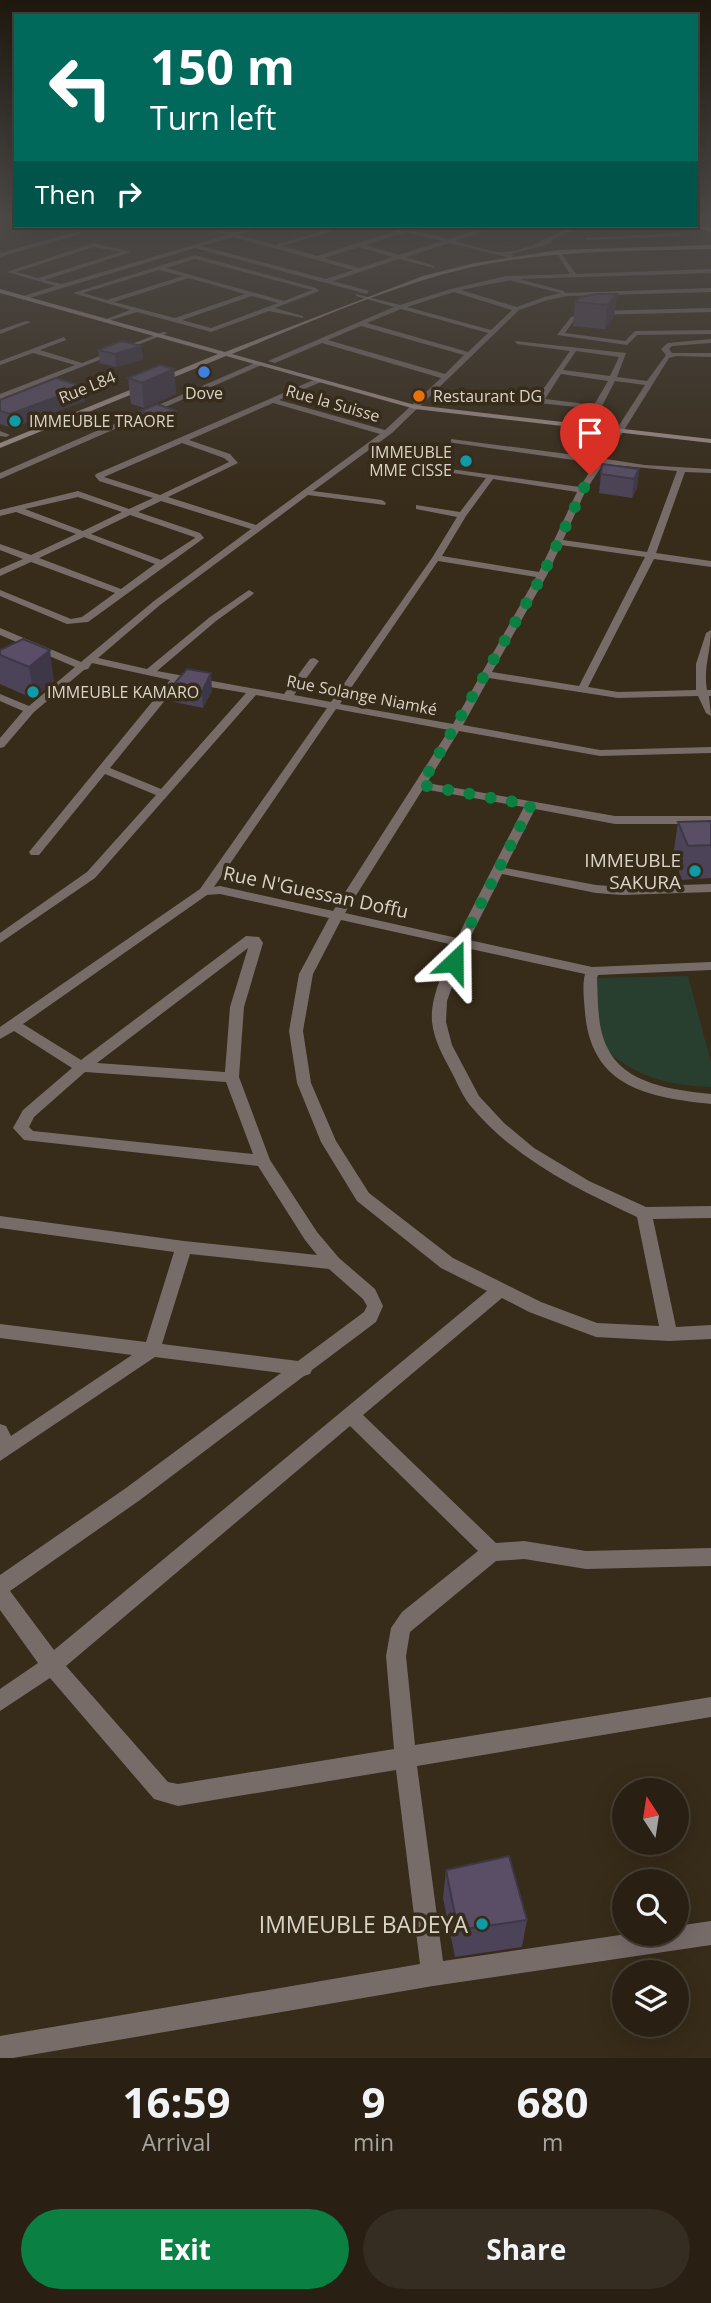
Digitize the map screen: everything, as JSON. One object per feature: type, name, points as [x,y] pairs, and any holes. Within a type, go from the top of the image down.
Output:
[{"type":"main road","points":[[87,314],[318,380],[418,404],[711,441]]},
{"type":"main road","name":"Rue L84","points":[[0,446],[309,314]]},
{"type":"main road","points":[[233,351],[320,314]]},
{"type":"main road","points":[[162,334],[214,351]]},
{"type":"main road","name":"Rue L84","points":[[2,435],[214,351],[224,351]]},
{"type":"main road","points":[[224,351],[272,360],[418,404]]},
{"type":"main road","points":[[619,429],[711,435]]},
{"type":"street","points":[[109,320],[124,314]]},
{"type":"street","points":[[149,314],[211,330],[256,314]]},
{"type":"street","points":[[173,321],[193,314]]},
{"type":"street","points":[[290,314],[301,317]]},
{"type":"street","points":[[272,360],[384,314]]},
{"type":"street","points":[[425,314],[494,333]]},
{"type":"street","points":[[0,743],[30,710],[88,664],[157,603],[386,433],[512,314]]},
{"type":"street","points":[[589,314],[573,318],[560,335],[627,343],[635,333],[711,332]]},
{"type":"street","points":[[0,332],[28,323]]},
{"type":"street","points":[[361,324],[471,355]]},
{"type":"street","points":[[0,397],[162,334]]},
{"type":"street","points":[[0,363],[64,339]]},
{"type":"street","points":[[320,340],[447,376]]},
{"type":"street","points":[[517,341],[575,348],[623,355],[598,406],[542,401],[541,398],[575,348]]},
{"type":"street","points":[[670,355],[665,349],[670,344],[711,341]]},
{"type":"street","points":[[34,351],[81,365]]},
{"type":"street","points":[[670,355],[711,355]]},
{"type":"street","points":[[670,355],[599,460],[542,576],[455,729],[337,915],[306,974],[296,1031],[304,1083],[329,1142],[363,1197],[447,1263],[535,1307],[596,1330],[669,1334],[711,1332]]},
{"type":"street","points":[[0,476],[260,364]]},
{"type":"street","points":[[559,372],[649,383]]},
{"type":"street","points":[[259,529],[102,479],[99,475],[318,380]]},
{"type":"street","name":"Rue la Suisse","points":[[272,400],[386,433]]},
{"type":"street","points":[[69,417],[108,429]]},
{"type":"street","points":[[0,572],[128,513],[158,496],[234,463],[227,456],[182,440]]},
{"type":"street","points":[[454,441],[681,471],[711,471]]},
{"type":"street","points":[[446,470],[582,490]]},
{"type":"street","points":[[582,689],[651,555],[681,471]]},
{"type":"street","points":[[0,1034],[204,892],[331,705],[436,558],[462,514],[491,477]]},
{"type":"street","points":[[308,493],[382,503]]},
{"type":"street","points":[[0,513],[78,494],[200,536],[85,620],[78,622],[0,593]]},
{"type":"street","points":[[419,508],[462,514]]},
{"type":"street","points":[[16,509],[162,563]]},
{"type":"street","points":[[558,542],[711,564]]},
{"type":"street","points":[[0,547],[121,592]]},
{"type":"street","points":[[436,558],[542,576]]},
{"type":"street","points":[[148,673],[249,593]]},
{"type":"street","name":"Rue Solange Niamké","points":[[0,631],[88,664],[255,691],[455,729],[614,755],[711,750]]},
{"type":"street","points":[[710,640],[701,662],[711,713]]},
{"type":"street","points":[[287,697],[314,661]]},
{"type":"street","points":[[485,674],[618,695],[706,693]]},
{"type":"street","points":[[35,852],[177,678]]},
{"type":"street","points":[[0,939],[92,875],[255,691]]},
{"type":"street","points":[[0,697],[30,710]]},
{"type":"street","points":[[102,769],[164,794]]},
{"type":"street","points":[[421,785],[615,820],[711,820]]},
{"type":"street","points":[[531,805],[461,943],[440,1001],[439,1022],[445,1045],[473,1099],[499,1127],[529,1152],[583,1185],[644,1213],[711,1212]]},
{"type":"street","points":[[499,870],[596,889],[622,891],[711,888]]},
{"type":"street","name":"Rue N'Guessan Doffu","points":[[204,892],[220,890],[593,971],[711,966]]},
{"type":"street","points":[[0,1586],[304,1369],[370,1317],[375,1306],[369,1294],[333,1263],[311,1236],[263,1161],[232,1077],[237,1007],[256,943],[251,939],[82,1067],[28,1114],[21,1128],[29,1136],[263,1161]]},
{"type":"street","points":[[593,971],[590,978],[595,1028],[608,1063],[636,1082],[667,1092],[711,1099]]},
{"type":"street","points":[[13,1025],[82,1067],[232,1077]]},
{"type":"street","points":[[644,1213],[669,1334]]},
{"type":"street","points":[[0,1222],[184,1247],[333,1263]]},
{"type":"street","points":[[2,1444],[152,1350],[184,1247]]},
{"type":"street","points":[[0,1701],[52,1665],[501,1289]]},
{"type":"street","points":[[0,1331],[304,1369]]},
{"type":"street","points":[[351,1415],[492,1552]]},
{"type":"street","points":[[433,1974],[405,1757],[396,1656],[401,1628],[492,1552],[524,1550],[586,1560],[711,1557]]},
{"type":"street","points":[[0,1594],[52,1665],[162,1791],[178,1796],[711,1707]]},
{"type":"street","points":[[0,2048],[433,1974],[711,1933]]},
{"type":"green space","points":[[688,976],[711,1062],[711,1087],[652,1078],[627,1066],[601,1047],[596,978]]},
{"type":"building","points":[[122,341],[141,346],[115,354],[98,350]]},
{"type":"building","points":[[160,365],[174,369],[142,383],[128,378]]},
{"type":"building","points":[[56,378],[84,387],[10,414],[0,411],[0,400]]},
{"type":"building","points":[[157,404],[176,411],[163,418],[140,411]]},
{"type":"building","points":[[602,464],[639,469],[634,479],[601,474]]},
{"type":"building","points":[[23,639],[50,650],[29,667],[0,655],[0,650]]},
{"type":"building","points":[[187,669],[211,673],[202,692],[172,686]]},
{"type":"building","points":[[711,821],[711,845],[688,846],[678,822]]},
{"type":"building","points":[[509,1856],[527,1920],[458,1930],[446,1870]]},
{"type":"place","name":"Dove","points":[[204,372]]},
{"type":"place","name":"Restaurant DG","points":[[419,396]]},
{"type":"place","name":"IMMEUBLE TRAORE","points":[[15,421]]},
{"type":"place","name":"IMMEUBLE MME CISSE","points":[[466,461]]},
{"type":"place","name":"IMMEUBLE KAMARO","points":[[33,692]]},
{"type":"place","name":"IMMEUBLE SAKURA","points":[[695,871]]},
{"type":"place","name":"IMMEUBLE BADEYA","points":[[482,1924]]},
{"type":"route","points":[[454,962],[531,805],[421,785],[542,576],[590,475]]}]
